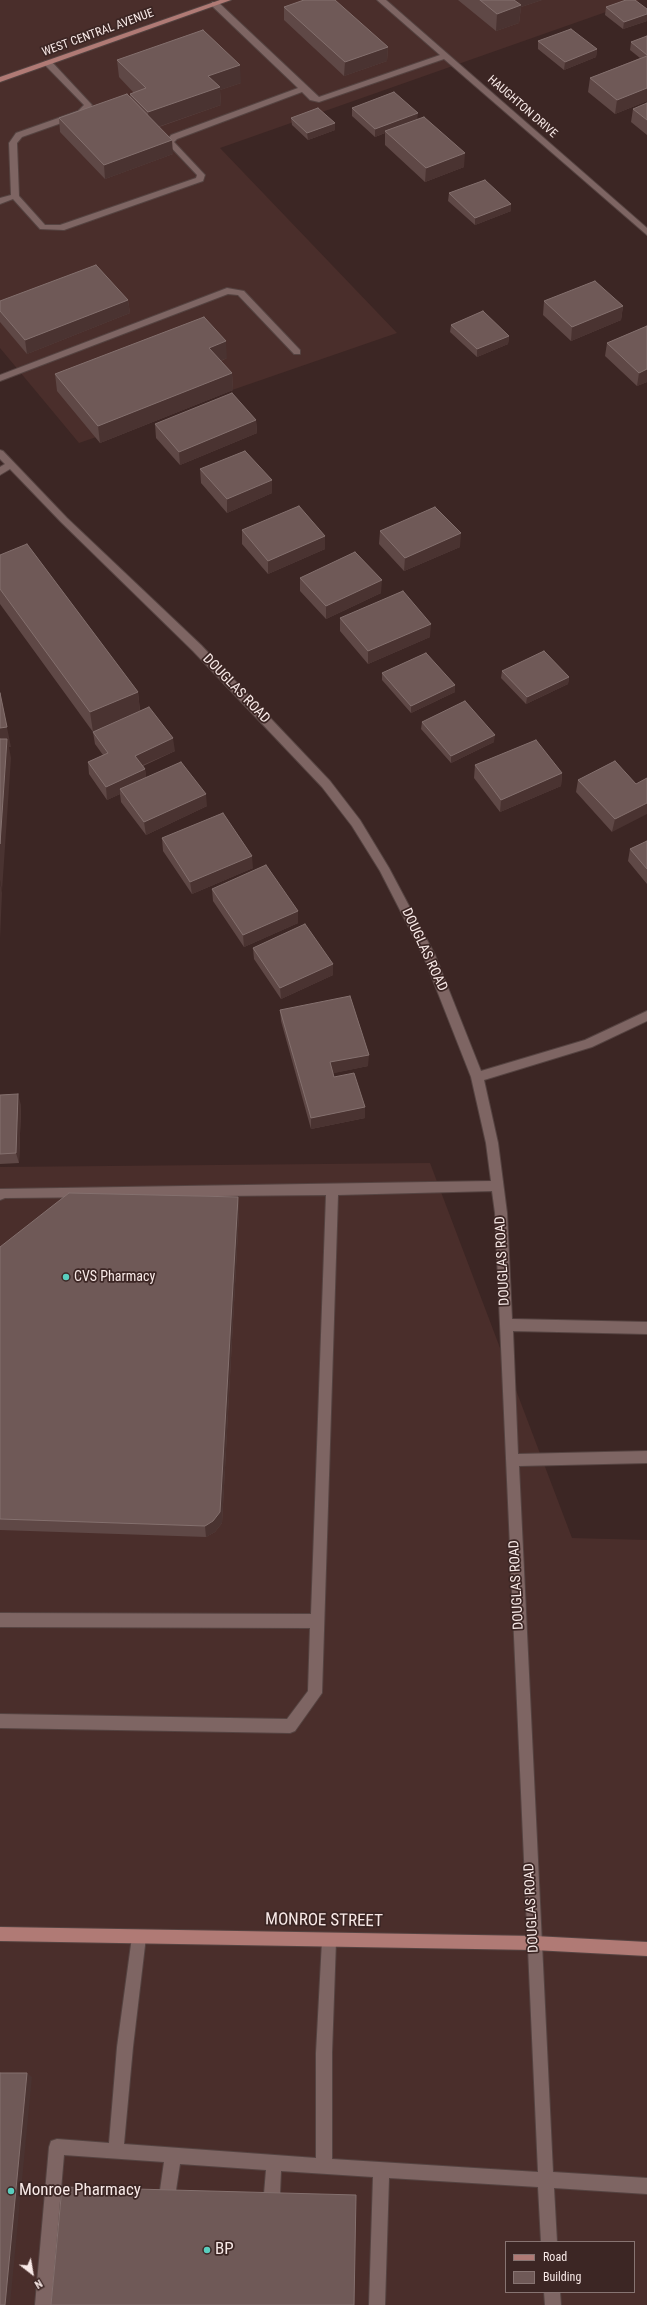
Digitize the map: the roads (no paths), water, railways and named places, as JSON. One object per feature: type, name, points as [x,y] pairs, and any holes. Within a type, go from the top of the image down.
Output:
[{"type":"main road","name":"WEST CENTRAL AVENUE","points":[[0,80],[227,0]]},
{"type":"main road","name":"MONROE STREET","points":[[0,1934],[329,1941],[534,1943],[647,1948]]},
{"type":"street","name":"HAUGHTON DRIVE","points":[[381,0],[647,232]]},
{"type":"street","points":[[215,4],[303,89],[313,98],[319,100],[445,56]]},
{"type":"street","points":[[48,63],[88,104],[80,113],[19,135],[12,143],[16,196],[43,227],[61,228],[200,179],[201,175],[170,142],[174,137],[303,89]]},
{"type":"street","points":[[0,201],[16,196]]},
{"type":"street","points":[[0,378],[227,291],[241,293],[297,352]]},
{"type":"street","name":"DOUGLAS ROAD","points":[[0,453],[5,469],[197,648],[326,784],[356,824],[384,868],[426,948],[477,1077],[492,1143],[501,1213],[549,2241]]},
{"type":"street","points":[[477,1077],[588,1044],[647,1016]]},
{"type":"street","points":[[0,1195],[4,1193],[332,1190],[497,1186]]},
{"type":"street","points":[[0,1721],[290,1726],[315,1693],[332,1190]]},
{"type":"street","points":[[506,1325],[647,1328]]},
{"type":"street","points":[[512,1460],[647,1457]]},
{"type":"street","points":[[0,1620],[317,1621]]},
{"type":"street","points":[[116,2151],[125,2047],[139,1937]]},
{"type":"street","points":[[324,2166],[324,2053],[329,1941]]},
{"type":"street","points":[[43,2305],[57,2146],[274,2163],[546,2181],[647,2186]]},
{"type":"street","points":[[168,2190],[173,2155]]},
{"type":"street","points":[[272,2194],[274,2163]]},
{"type":"street","points":[[377,2305],[381,2170]]},
{"type":"street","points":[[552,2293],[553,2305]]},
{"type":"place","name":"CVS Pharmacy","points":[[66,1277]]},
{"type":"place","name":"Monroe Pharmacy","points":[[11,2191]]},
{"type":"place","name":"BP","points":[[207,2250]]}]
